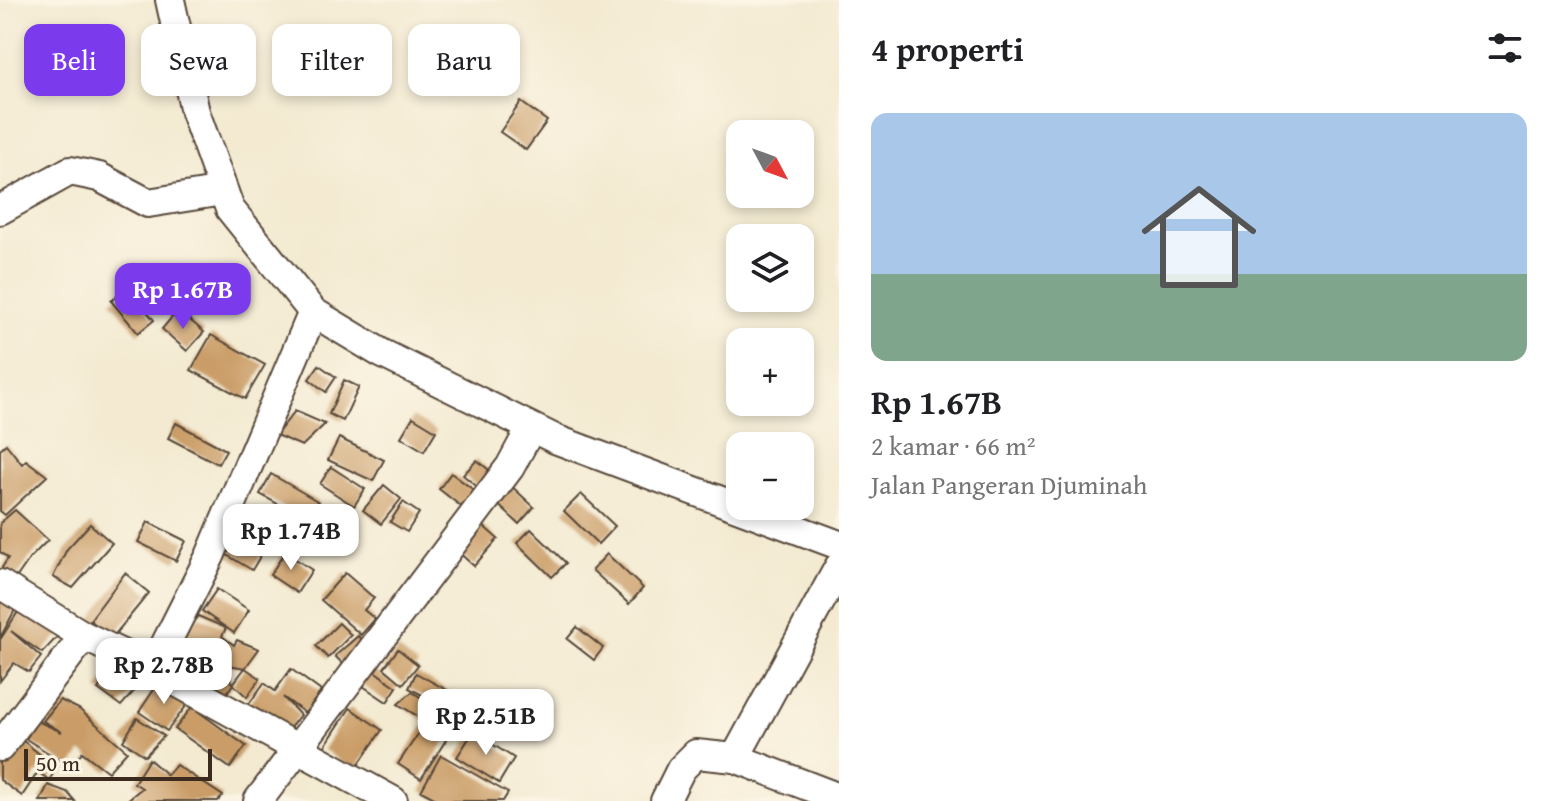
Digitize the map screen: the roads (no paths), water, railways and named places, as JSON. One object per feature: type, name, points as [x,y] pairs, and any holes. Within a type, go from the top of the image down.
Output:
[{"type":"street","points":[[170,0],[195,112],[230,209],[313,312],[381,353],[531,428],[711,500],[839,545]]},
{"type":"street","points":[[0,210],[70,171],[99,177],[148,203],[223,191]]},
{"type":"street","points":[[153,669],[210,556],[313,312]]},
{"type":"street","points":[[258,801],[504,476],[531,428]]},
{"type":"street","points":[[735,758],[839,567]]},
{"type":"street","points":[[0,584],[84,636],[153,669],[393,801]]},
{"type":"street","points":[[0,747],[84,636]]},
{"type":"street","points":[[665,801],[681,769],[696,754],[735,758],[839,798]]}]
